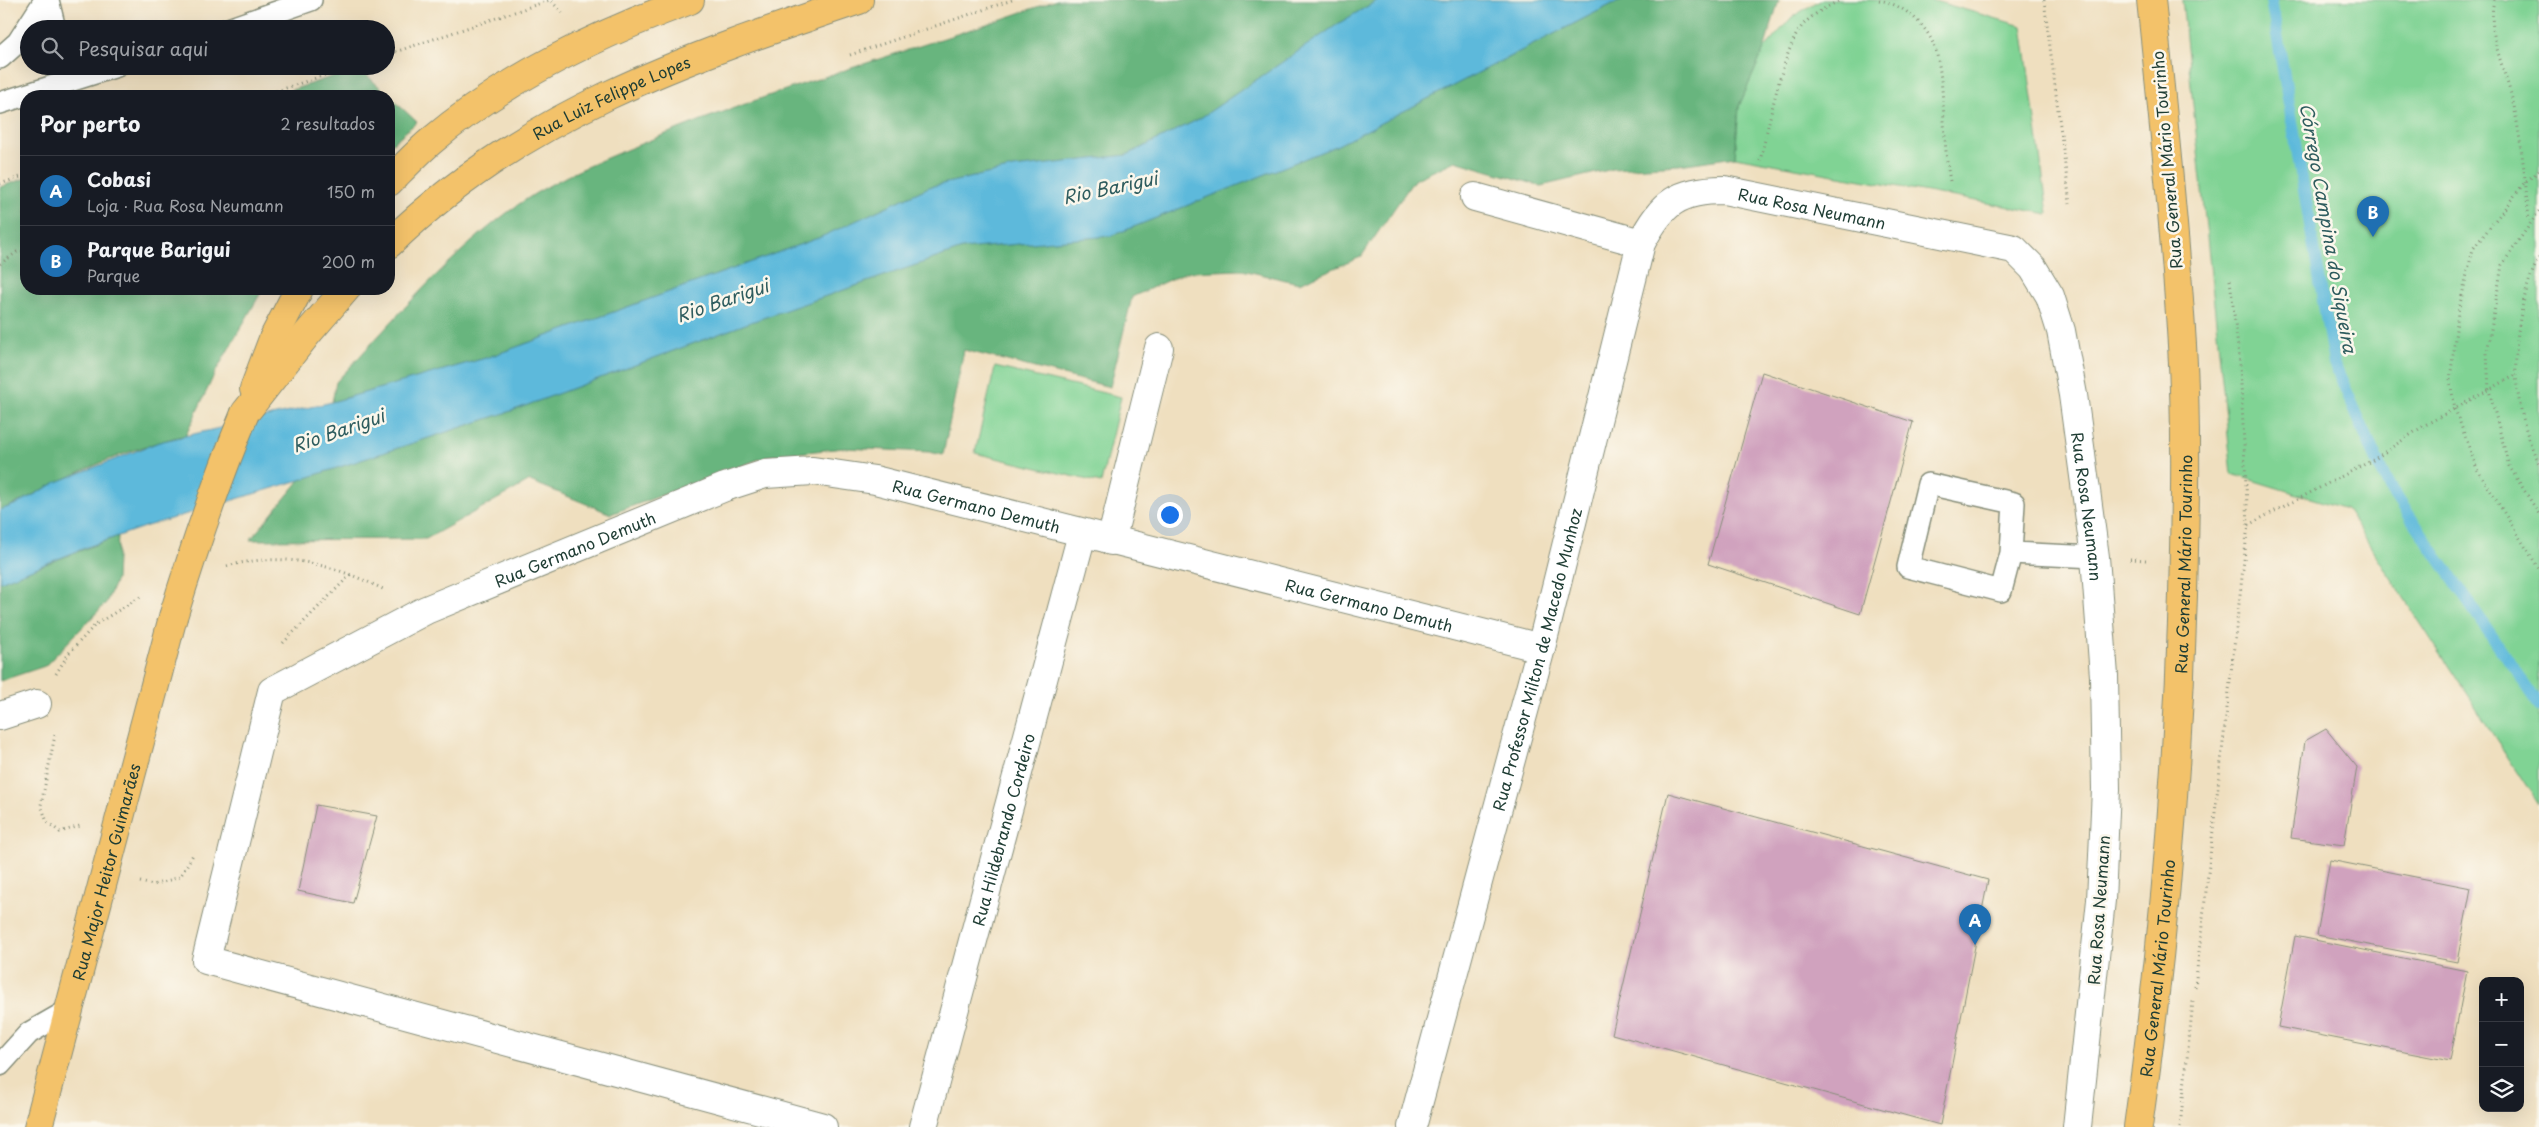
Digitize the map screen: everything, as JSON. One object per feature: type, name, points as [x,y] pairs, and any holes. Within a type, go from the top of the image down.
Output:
[{"type":"main road","points":[[395,176],[430,142],[482,103],[534,70],[590,41],[690,0]]},
{"type":"main road","name":"Rua Luiz Felippe Lopes","points":[[395,238],[417,217],[477,169],[536,132],[613,92],[686,60],[859,0]]},
{"type":"main road","name":"Rua General Mário Tourinho","points":[[2138,1127],[2160,951],[2172,815],[2181,667],[2184,553],[2182,346],[2151,0]]},
{"type":"main road","points":[[245,414],[273,338],[296,295]]},
{"type":"main road","points":[[245,414],[308,333],[341,295]]},
{"type":"main road","name":"Rua Major Heitor Guimarães","points":[[38,1127],[173,618],[194,547],[217,481],[245,414]]},
{"type":"street","name":"Rua Rosa Neumann","points":[[1673,200],[1699,190],[1724,190],[2014,249],[2033,268],[2050,296],[2062,331],[2073,395],[2095,557],[2104,676],[2106,789],[2101,900],[2077,1127]]},
{"type":"street","points":[[1475,197],[1642,243]]},
{"type":"street","name":"Rua Professor Milton de Macedo Munhoz","points":[[1412,1127],[1541,648],[1642,243],[1653,221],[1673,200]]},
{"type":"street","points":[[1110,541],[1159,348]]},
{"type":"street","name":"Rua Germano Demuth","points":[[823,1127],[206,960],[272,691],[426,610],[725,488],[765,474],[813,472],[876,480],[1082,534],[1541,648]]},
{"type":"street","name":"Rua Hildebrando Cordeiro","points":[[923,1127],[1082,534]]},
{"type":"street","points":[[0,716],[37,704]]},
{"type":"lane","points":[[46,0],[52,20]]},
{"type":"lane","points":[[33,20],[46,0]]},
{"type":"lane","points":[[254,20],[311,0]]},
{"type":"lane","points":[[0,58],[20,39]]},
{"type":"lane","points":[[30,90],[65,75]]},
{"type":"lane","points":[[0,103],[20,94]]},
{"type":"lane","points":[[1928,484],[2014,504],[2010,553],[2001,591],[1908,567],[1928,484]]},
{"type":"lane","points":[[2010,553],[2095,557]]},
{"type":"lane","points":[[0,1065],[29,1033],[69,1010]]},
{"type":"path","points":[[395,52],[550,0],[590,41]]},
{"type":"path","points":[[850,55],[1012,0]]},
{"type":"path","points":[[1759,162],[1789,50],[1802,26],[1820,10],[1841,0]]},
{"type":"path","points":[[1879,0],[1889,2],[1910,14],[1927,32],[1937,54],[1944,154],[1950,181]]},
{"type":"path","points":[[2044,0],[2070,204]]},
{"type":"path","points":[[2494,0],[2490,24],[2514,109],[2529,222]]},
{"type":"path","points":[[280,90],[325,75]]},
{"type":"path","points":[[2539,171],[2525,182],[2473,249],[2458,312],[2450,381],[2455,409],[2477,470],[2539,569]]},
{"type":"path","points":[[0,184],[20,177]]},
{"type":"path","points":[[2539,211],[2529,222],[2502,265],[2487,353],[2490,390],[2509,466],[2539,514]]},
{"type":"path","points":[[0,264],[20,252]]},
{"type":"path","points":[[2539,258],[2530,274],[2518,340],[2516,375],[2530,447],[2539,463]]},
{"type":"path","points":[[2194,990],[2248,525],[2240,364],[2230,280]]},
{"type":"path","points":[[2248,525],[2373,460],[2425,425],[2516,375]]},
{"type":"path","points":[[55,733],[41,805],[47,822],[60,832],[82,826]]},
{"type":"path","points":[[2180,1127],[2193,999]]},
{"type":"green space","points":[[1057,0],[1378,0],[1341,22],[1199,119],[1127,155],[1013,168],[929,187],[821,237],[489,357],[332,402],[336,382],[423,288],[494,223],[519,204],[552,184],[604,159],[707,118]]},
{"type":"green space","points":[[1625,0],[1779,0],[1764,49],[1739,106],[1735,157],[1679,165],[1613,169],[1541,186],[1455,161],[1414,180],[1361,257],[1299,283],[1242,270],[1186,272],[1132,297],[1110,387],[964,350],[943,455],[929,452],[844,448],[768,456],[611,514],[530,481],[426,539],[250,540],[300,480],[514,410],[751,322],[962,249],[1111,236],[1336,146],[1612,4]]},
{"type":"green space","points":[[1820,0],[1931,0],[2022,26],[2048,214],[1735,157],[1739,106],[1764,49],[1792,17]]},
{"type":"green space","points":[[2182,0],[2539,0],[2539,805],[2346,509],[2232,474]]},
{"type":"green space","points":[[338,75],[367,75],[383,90],[291,90]]},
{"type":"green space","points":[[395,102],[417,122],[395,141]]},
{"type":"green space","points":[[20,180],[20,295],[260,295],[215,373],[186,435],[136,449],[49,486],[0,510],[0,187]]},
{"type":"green space","points":[[995,367],[1121,397],[1101,483],[975,453]]},
{"type":"green space","points":[[118,536],[116,580],[106,603],[45,666],[0,681],[0,582]]},
{"type":"water","name":"Rio Barigui","points":[[1378,0],[1625,0],[1612,4],[1336,146],[1111,236],[962,249],[751,322],[514,410],[300,480],[147,526],[90,546],[0,582],[0,510],[17,504],[57,482],[159,442],[332,402],[489,357],[821,237],[929,187],[1013,168],[1127,155],[1199,119],[1341,22]]},
{"type":"building","points":[[1762,372],[1913,422],[1860,614],[1708,564]]},
{"type":"building","points":[[2326,729],[2357,767],[2344,845],[2291,838],[2305,741]]},
{"type":"building","points":[[1668,793],[1988,880],[1940,1125],[1612,1034]]},
{"type":"building","points":[[316,805],[377,816],[353,903],[298,891]]},
{"type":"building","points":[[2330,860],[2471,888],[2457,962],[2317,935]]},
{"type":"building","points":[[2295,936],[2467,971],[2450,1061],[2278,1027]]},
{"type":"waterway","name":"Córrego Campina do Siqueira","points":[[2271,0],[2334,363],[2387,483],[2539,705]]},
{"type":"place","name":"Parque Barigui","points":[[2373,237]]},
{"type":"place","name":"Cobasi","points":[[1975,945]]}]
